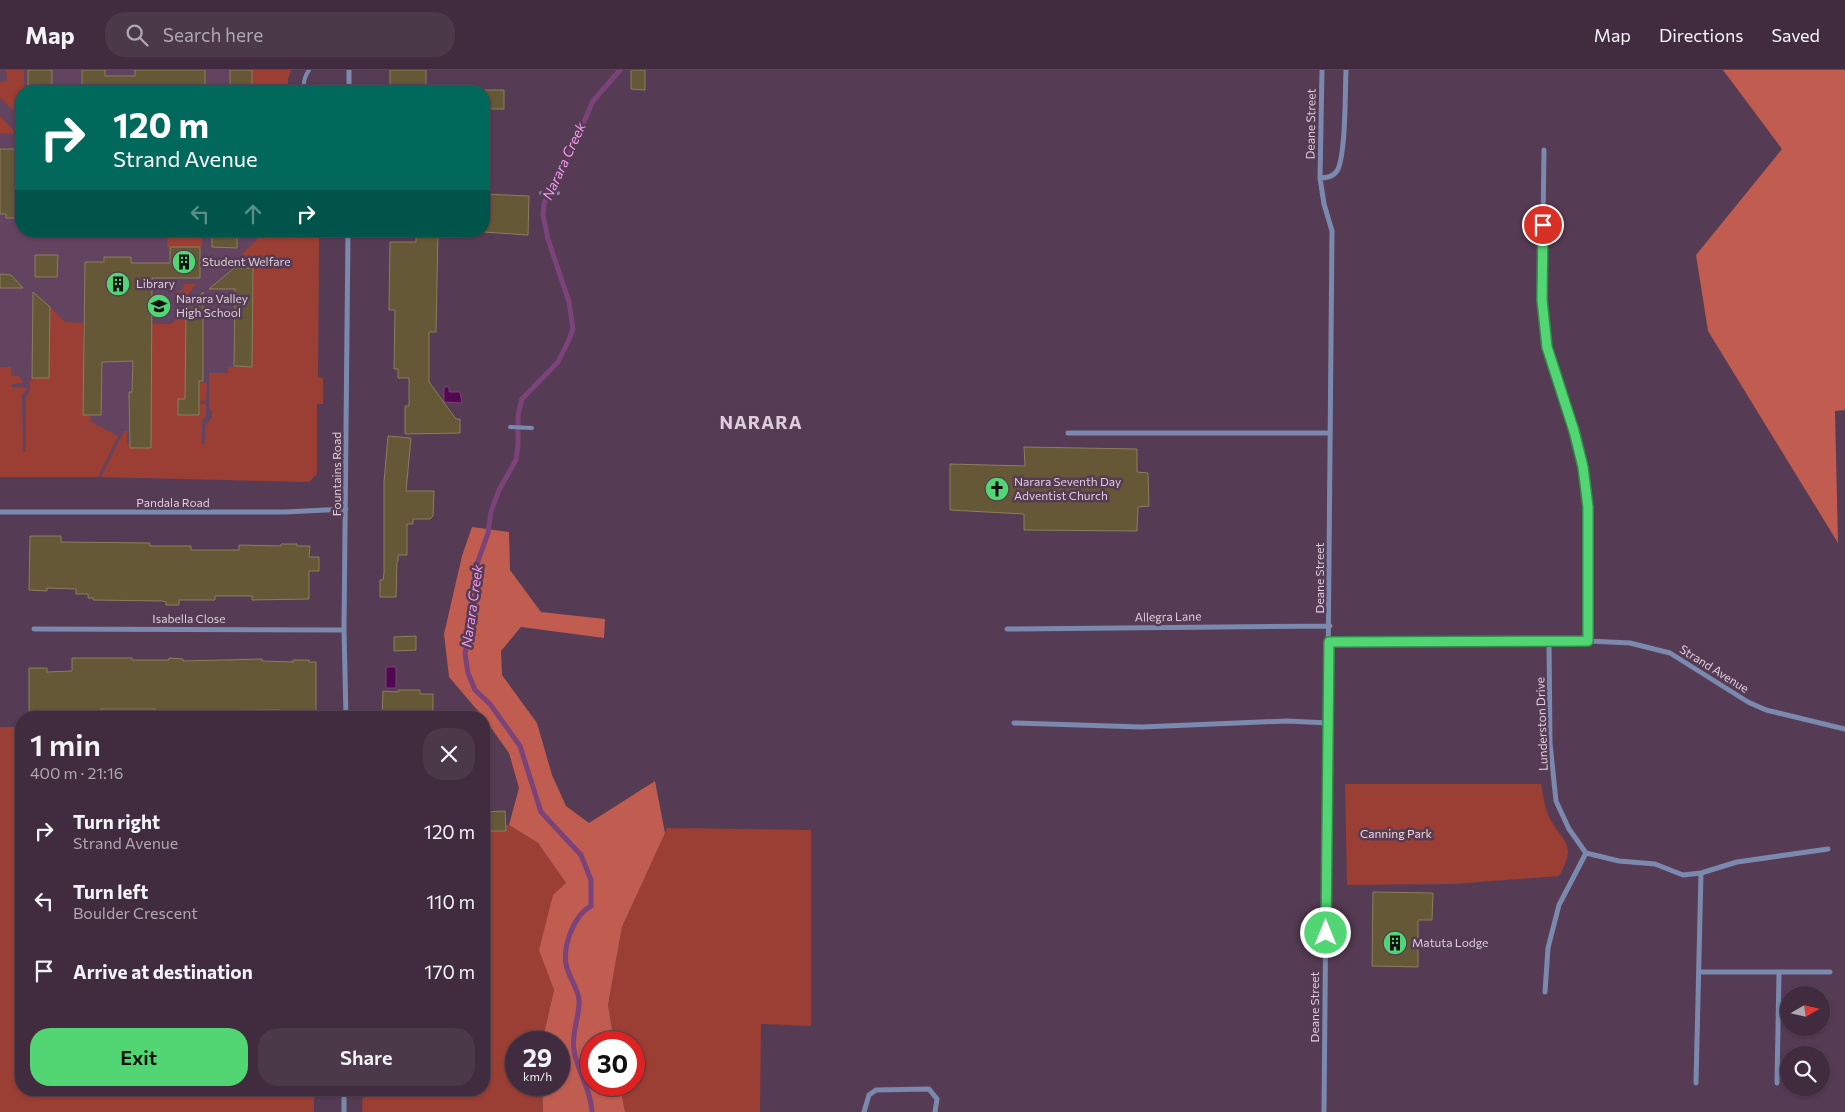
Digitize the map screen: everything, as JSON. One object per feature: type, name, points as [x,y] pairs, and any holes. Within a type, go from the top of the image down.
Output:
[{"type":"street","points":[[349,70],[349,85]]},
{"type":"street","name":"Deane Street","points":[[1322,70],[1320,178],[1324,204],[1332,231],[1330,626],[1324,1112]]},
{"type":"street","points":[[1320,178],[1329,177],[1336,173],[1342,154],[1346,70]]},
{"type":"street","points":[[1544,150],[1542,300],[1547,347],[1574,431],[1583,467],[1588,507],[1588,641]]},
{"type":"street","name":"Fountains Road","points":[[346,711],[344,630],[348,237]]},
{"type":"street","points":[[1068,433],[1330,433]]},
{"type":"street","name":"Pandala Road","points":[[0,512],[285,512],[346,509]]},
{"type":"street","name":"Allegra Lane","points":[[1007,629],[1330,626]]},
{"type":"street","name":"Isabella Close","points":[[34,629],[344,630]]},
{"type":"street","name":"Lunderston Drive","points":[[1550,641],[1550,743],[1556,801],[1568,829],[1586,853]]},
{"type":"street","name":"Strand Avenue","points":[[1329,642],[1588,641],[1630,643],[1670,652],[1748,702],[1766,710],[1845,729]]},
{"type":"street","points":[[1014,723],[1142,727],[1287,721],[1328,723]]},
{"type":"street","points":[[1546,992],[1548,948],[1559,905],[1586,853],[1619,860],[1649,863],[1683,875],[1701,873],[1738,862],[1828,849]]},
{"type":"street","points":[[1696,1082],[1701,873]]},
{"type":"street","points":[[1699,972],[1830,972]]},
{"type":"street","points":[[1777,1083],[1779,973]]},
{"type":"street","points":[[864,1112],[869,1095],[876,1090],[929,1089],[937,1099],[935,1112]]},
{"type":"street","points":[[344,1096],[344,1112]]},
{"type":"lane","points":[[304,85],[306,75],[310,70]]},
{"type":"lane","points":[[541,193],[558,194]]},
{"type":"lane","points":[[510,427],[532,428]]},
{"type":"shaded area","name":"Narara Valley High School","points":[[0,70],[291,70],[288,85],[15,85],[15,237],[319,237],[318,377],[323,378],[323,404],[317,404],[317,474],[309,482],[101,477],[0,477]]},
{"type":"shaded area","points":[[1723,70],[1845,70],[1845,410],[1835,411],[1838,543],[1708,331],[1696,255],[1782,149]]},
{"type":"shaded area","points":[[444,387],[449,387],[449,392],[460,392],[462,403],[444,402]]},
{"type":"shaded area","points":[[472,527],[509,532],[510,570],[541,612],[605,619],[604,638],[521,627],[501,651],[502,675],[537,723],[552,775],[566,806],[589,823],[655,781],[665,833],[622,927],[608,1005],[612,1031],[580,1031],[580,1096],[622,1096],[625,1112],[543,1112],[542,1096],[570,1096],[570,1031],[545,1031],[554,990],[539,950],[553,895],[566,883],[538,843],[509,825],[519,788],[509,753],[490,726],[490,711],[478,711],[449,677],[444,634],[462,556]]},
{"type":"shaded area","points":[[386,667],[396,667],[396,688],[386,688]]},
{"type":"green space","points":[[6,70],[24,70],[24,85],[15,85],[15,112],[0,98],[0,82],[7,81]]},
{"type":"green space","points":[[252,70],[291,70],[288,85],[252,85]]},
{"type":"green space","points":[[0,116],[15,134],[0,133]]},
{"type":"green space","points":[[168,237],[202,237],[202,247],[167,247]]},
{"type":"green space","points":[[260,237],[319,237],[318,377],[323,378],[323,404],[317,404],[317,474],[309,482],[101,477],[124,431],[127,431],[127,443],[130,443],[130,448],[151,448],[151,420],[129,420],[132,414],[152,324],[171,324],[186,309],[185,382],[207,383],[206,401],[178,399],[178,415],[199,415],[199,404],[206,404],[206,417],[202,420],[202,444],[205,444],[205,426],[212,417],[212,411],[209,408],[209,373],[228,373],[228,367],[252,367],[253,268],[246,263],[242,254]]},
{"type":"green space","points":[[184,284],[196,284],[185,298],[182,298],[176,293],[183,291]]},
{"type":"green space","points":[[50,307],[65,322],[83,323],[83,415],[90,415],[91,422],[118,436],[98,477],[0,477],[0,367],[11,367],[12,376],[19,376],[23,383],[27,383],[12,384],[12,387],[27,388],[22,396],[23,451],[26,452],[26,397],[30,390],[30,380],[32,378],[49,378]]},
{"type":"green space","points":[[0,727],[15,727],[15,1096],[314,1096],[314,1112],[0,1112]]},
{"type":"green space","name":"Canning Park","points":[[1345,784],[1541,784],[1547,812],[1568,848],[1565,864],[1559,876],[1453,884],[1347,885]]},
{"type":"green space","points":[[490,825],[509,825],[538,843],[566,883],[540,950],[554,990],[545,1031],[505,1031],[505,1096],[542,1096],[543,1112],[362,1112],[363,1096],[490,1096]]},
{"type":"green space","points":[[667,828],[811,830],[811,1026],[761,1024],[760,1112],[625,1112],[622,1096],[645,1096],[645,1031],[612,1031],[608,1005],[622,927]]},
{"type":"building","points":[[28,70],[52,70],[52,85],[28,85]]},
{"type":"building","points":[[82,70],[105,70],[105,76],[135,76],[135,70],[205,70],[205,85],[82,85]]},
{"type":"building","points":[[230,70],[252,70],[252,85],[230,85]]},
{"type":"building","points":[[390,70],[426,70],[426,85],[390,85]]},
{"type":"building","points":[[631,70],[645,70],[645,90],[631,89]]},
{"type":"building","points":[[490,90],[504,90],[504,109],[490,109]]},
{"type":"building","points":[[0,149],[15,149],[15,218],[6,218],[6,214],[0,214]]},
{"type":"building","points":[[490,194],[529,196],[528,235],[490,232]]},
{"type":"building","points":[[212,237],[237,237],[237,248],[212,247]]},
{"type":"building","points":[[416,237],[438,237],[436,332],[429,332],[429,382],[456,419],[460,419],[460,433],[405,434],[405,406],[409,406],[409,378],[398,378],[398,369],[394,369],[395,310],[389,310],[390,242],[416,242]]},
{"type":"building","points":[[170,247],[200,247],[200,278],[152,278],[151,448],[130,448],[129,392],[132,392],[133,361],[102,362],[101,415],[83,415],[85,262],[104,262],[104,257],[131,257],[131,263],[170,263]]},
{"type":"building","points":[[35,255],[58,255],[57,277],[35,277]]},
{"type":"building","points":[[234,268],[253,268],[252,367],[234,366],[235,289],[209,289]]},
{"type":"building","points":[[0,274],[11,275],[23,288],[0,288]]},
{"type":"building","points":[[33,292],[50,307],[49,378],[32,378]]},
{"type":"building","points":[[203,292],[203,381],[199,381],[199,415],[178,415],[178,399],[185,399],[186,309]]},
{"type":"building","points":[[388,436],[411,438],[406,491],[434,491],[433,516],[430,519],[413,519],[413,524],[407,524],[407,555],[398,555],[396,597],[380,597],[380,580],[383,580],[384,573],[384,482]]},
{"type":"building","name":"Narara Seventh Day Adventist Church","points":[[1024,447],[1137,449],[1137,472],[1148,473],[1149,506],[1138,507],[1137,531],[1024,530],[1024,514],[950,510],[950,464],[1025,466]]},
{"type":"building","points":[[30,536],[61,536],[61,542],[150,543],[150,546],[191,546],[191,550],[239,550],[239,545],[281,546],[281,544],[297,544],[297,546],[310,546],[309,557],[319,557],[319,571],[309,571],[309,599],[252,600],[252,596],[215,596],[215,600],[179,600],[179,605],[166,605],[166,602],[162,601],[93,600],[93,598],[88,598],[88,594],[76,594],[76,589],[47,588],[47,591],[29,590]]},
{"type":"building","points":[[416,636],[416,650],[394,651],[394,637]]},
{"type":"building","points":[[72,658],[169,660],[169,658],[183,659],[183,661],[262,659],[262,661],[293,662],[293,660],[309,660],[309,662],[316,662],[316,711],[101,709],[101,711],[29,711],[29,668],[47,668],[47,672],[72,671]]},
{"type":"building","points":[[398,690],[420,690],[420,694],[433,694],[433,711],[382,711],[383,691],[398,692]]},
{"type":"building","points":[[505,811],[506,831],[490,831],[490,812]]},
{"type":"building","name":"Matuta Lodge","points":[[1373,892],[1433,893],[1432,920],[1418,920],[1418,967],[1372,966]]},
{"type":"waterway","name":"Narara Creek","points":[[592,1112],[589,1096],[574,1050],[573,1044],[579,1000],[566,964],[566,948],[571,931],[580,916],[591,906],[591,880],[581,855],[541,812],[520,746],[490,704],[475,690],[468,673],[465,654],[476,594],[476,567],[488,533],[491,512],[499,490],[516,460],[518,415],[522,399],[558,362],[573,329],[569,302],[548,239],[543,215],[544,204],[551,186],[570,154],[593,101],[620,70]]},
{"type":"place","name":"Student Welfare","points":[[184,262]]},
{"type":"place","name":"Library","points":[[118,284]]},
{"type":"place","name":"Narara Valley High School","points":[[159,306]]},
{"type":"place","name":"Narara Seventh Day Adventist Church","points":[[997,489]]},
{"type":"place","name":"Matuta Lodge","points":[[1395,943]]},
{"type":"district","name":"NARARA","points":[[761,423]]},
{"type":"route","points":[[1326,933],[1329,642],[1588,641],[1588,507],[1583,467],[1574,431],[1547,347],[1542,300],[1543,225]]}]
